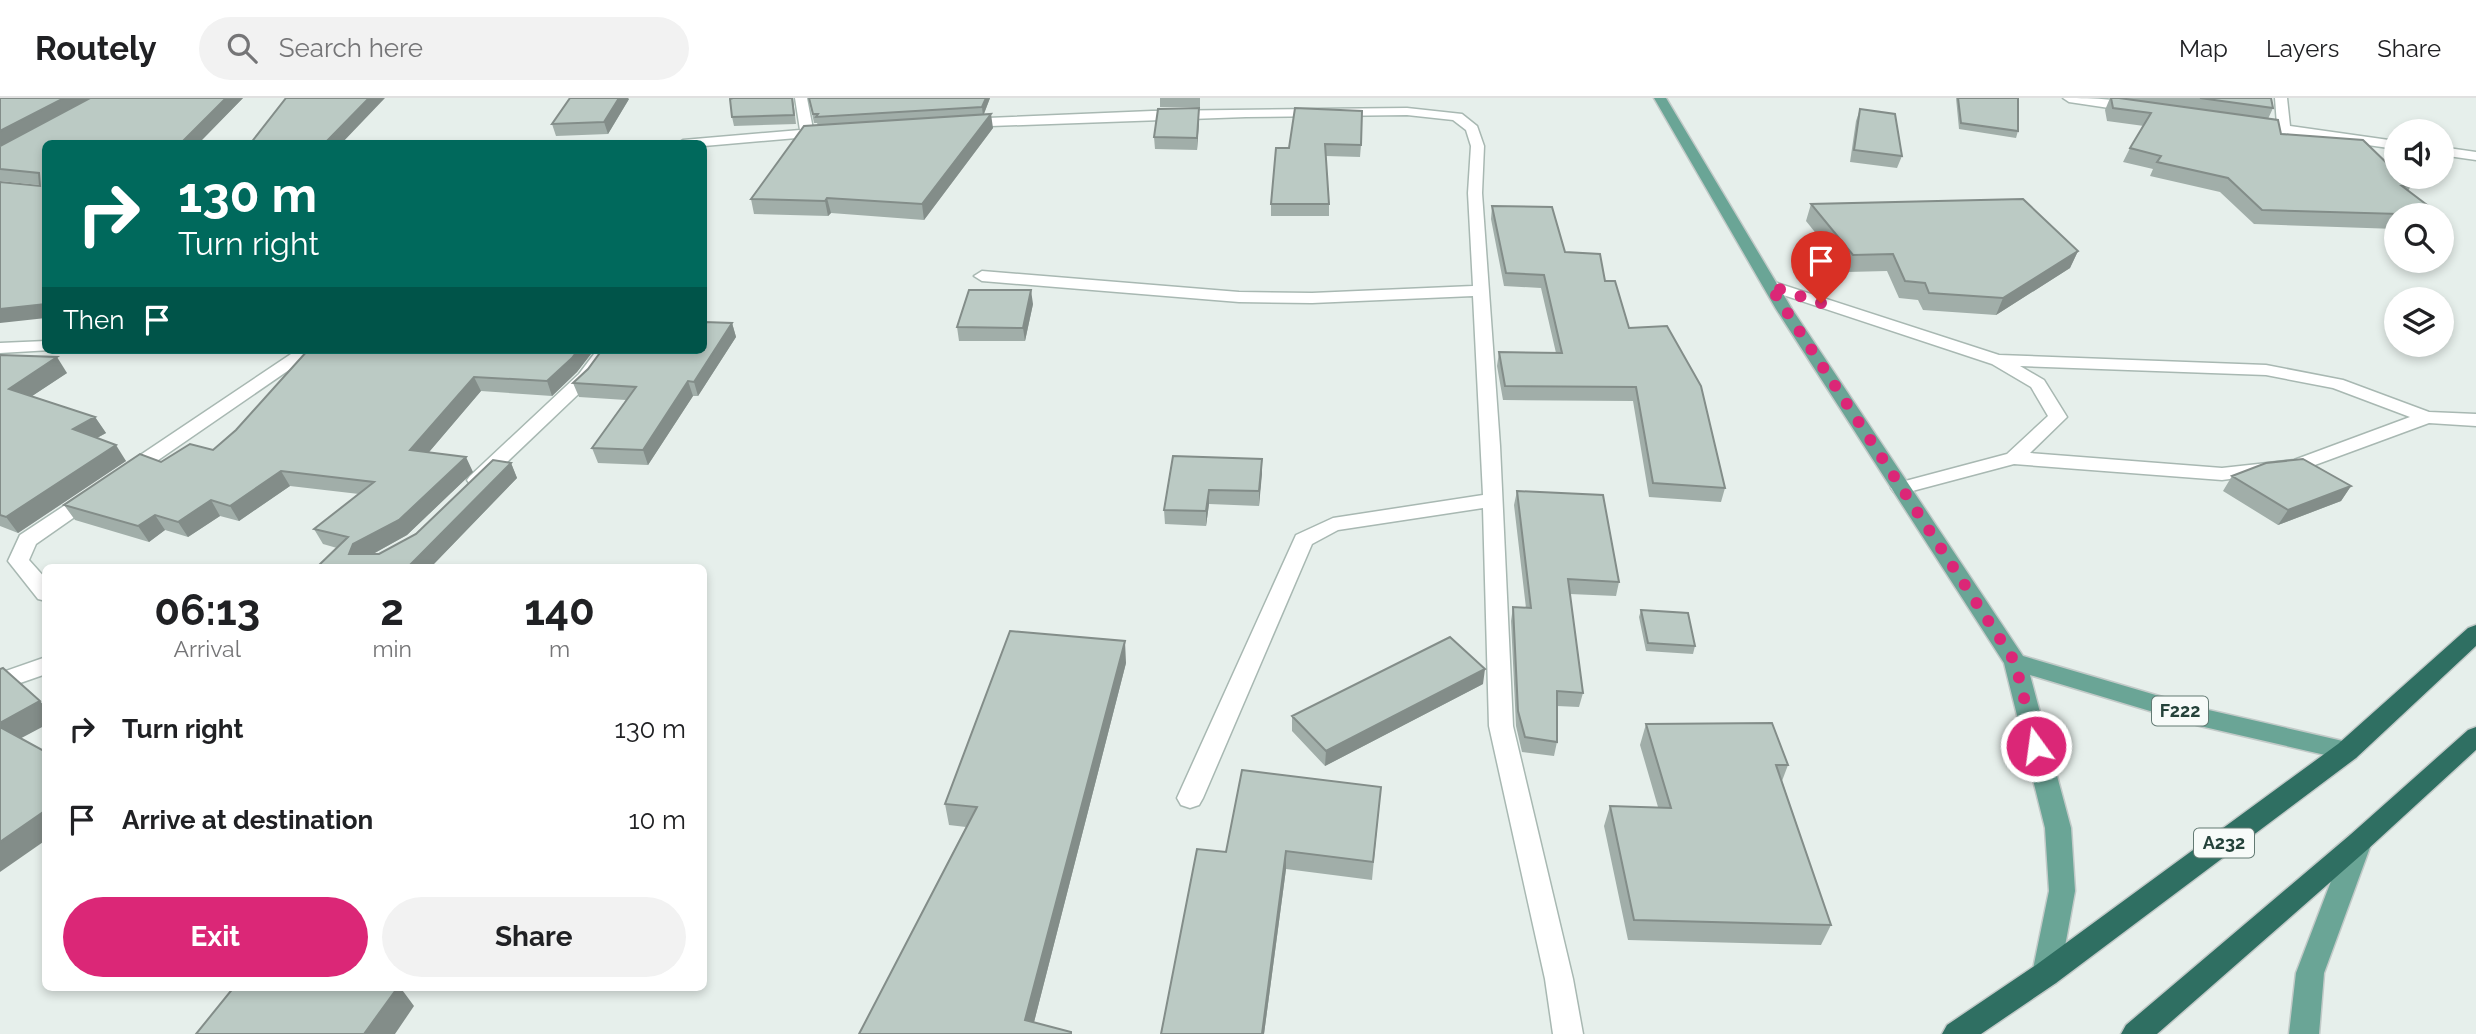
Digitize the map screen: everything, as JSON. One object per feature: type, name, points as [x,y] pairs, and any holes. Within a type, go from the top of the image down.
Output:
[{"type":"highway","name":"A232","points":[[1957,1034],[2046,974],[2347,751],[2476,633]]},
{"type":"highway","points":[[2136,1034],[2359,842],[2476,736]]},
{"type":"main road","points":[[1660,98],[1770,286],[2015,662],[2059,828],[2062,891],[2046,974]]},
{"type":"main road","name":"F222","points":[[2015,662],[2200,716],[2347,751]]},
{"type":"main road","points":[[2304,1034],[2310,973],[2359,842]]},
{"type":"street","points":[[801,98],[807,134]]},
{"type":"street","points":[[2069,98],[2150,110]]},
{"type":"street","points":[[2281,98],[2284,130]]},
{"type":"street","points":[[946,124],[1124,114],[1427,112],[1452,114],[1468,122],[1475,133],[1478,152],[1475,193],[1493,500],[1501,726],[1559,979],[1568,1034]]},
{"type":"street","points":[[2230,122],[2384,143]]},
{"type":"street","points":[[707,142],[842,131]]},
{"type":"street","points":[[2454,153],[2476,156]]},
{"type":"street","points":[[982,276],[1239,297],[1312,298],[1480,291]]},
{"type":"street","points":[[1770,286],[1998,360],[2038,384],[2057,417],[2014,458]]},
{"type":"street","points":[[0,348],[42,346]]},
{"type":"street","points":[[42,589],[18,561],[27,540],[303,354]]},
{"type":"street","points":[[461,495],[585,378],[604,354]]},
{"type":"street","points":[[1998,360],[2266,370],[2337,384],[2427,417],[2476,420]]},
{"type":"street","points":[[1901,488],[2014,458],[2222,474],[2297,465],[2427,417]]},
{"type":"street","points":[[1190,798],[1303,540],[1333,524],[1493,500]]},
{"type":"street","points":[[0,682],[42,666]]},
{"type":"building","points":[[0,98],[64,98],[0,131]]},
{"type":"building","points":[[90,98],[226,98],[184,140],[42,140],[42,304],[0,309],[0,182],[40,186],[39,173],[0,169],[0,146]]},
{"type":"building","points":[[286,98],[369,98],[328,140],[253,140]]},
{"type":"building","points":[[570,98],[619,98],[604,122],[552,124]]},
{"type":"building","points":[[792,98],[794,115],[732,117],[730,99]]},
{"type":"building","points":[[809,98],[986,98],[982,107],[816,117],[818,114],[813,114]]},
{"type":"building","points":[[1958,98],[2018,98],[2018,131],[1961,123]]},
{"type":"building","points":[[2111,98],[2119,98],[2278,120],[2281,134],[2363,140],[2384,160],[2384,189],[2406,189],[2424,203],[2384,203],[2384,214],[2262,210],[2228,178],[2157,162],[2161,156],[2130,148],[2151,113],[2113,108]]},
{"type":"building","points":[[2200,98],[2271,98],[2273,108]]},
{"type":"building","points":[[1199,108],[1197,138],[1154,137],[1158,109]]},
{"type":"building","points":[[1295,108],[1362,111],[1361,145],[1325,144],[1329,204],[1271,204],[1276,148],[1289,148]]},
{"type":"building","points":[[1860,109],[1895,114],[1902,156],[1854,150]]},
{"type":"building","points":[[991,114],[922,204],[827,198],[825,201],[751,199],[804,126]]},
{"type":"building","points":[[2023,199],[2078,251],[2003,298],[1929,293],[1925,283],[1905,281],[1893,254],[1853,255],[1811,204]]},
{"type":"building","points":[[1492,206],[1552,207],[1565,252],[1600,254],[1605,281],[1615,281],[1629,328],[1667,326],[1701,386],[1725,488],[1653,483],[1636,387],[1505,386],[1499,352],[1562,353],[1544,275],[1506,273]]},
{"type":"building","points":[[969,290],[1031,290],[1023,328],[957,327]]},
{"type":"building","points":[[707,322],[732,323],[694,382],[688,381],[643,450],[592,448],[636,387],[573,383],[599,354],[707,354]]},
{"type":"building","points":[[304,354],[575,354],[547,381],[474,377],[410,450],[466,457],[399,520],[353,544],[349,554],[379,554],[416,534],[493,460],[511,463],[411,564],[320,564],[348,537],[314,529],[374,482],[281,471],[230,506],[211,500],[178,522],[155,515],[138,526],[64,505],[140,454],[161,462],[190,444],[213,450],[236,430]]},
{"type":"building","points":[[0,355],[57,357],[9,389],[95,417],[73,429],[116,445],[6,517],[0,515]]},
{"type":"building","points":[[1173,456],[1262,459],[1259,491],[1209,490],[1206,511],[1164,510]]},
{"type":"building","points":[[2303,459],[2351,486],[2288,510],[2232,476],[2266,463]]},
{"type":"building","points":[[1517,491],[1603,495],[1619,582],[1568,579],[1583,693],[1557,691],[1557,742],[1525,737],[1518,711],[1513,607],[1531,608]]},
{"type":"building","points":[[1641,610],[1688,613],[1695,646],[1648,643]]},
{"type":"building","points":[[1010,631],[1125,641],[1025,1020],[1071,1034],[859,1034],[977,807],[945,804]]},
{"type":"building","points":[[1450,637],[1485,669],[1326,751],[1292,716]]},
{"type":"building","points":[[3,668],[40,701],[0,723],[0,669]]},
{"type":"building","points":[[1772,723],[1788,765],[1776,765],[1831,925],[1634,920],[1610,806],[1671,808],[1646,724]]},
{"type":"building","points":[[0,727],[42,750],[42,813],[0,842]]},
{"type":"building","points":[[1242,770],[1381,787],[1373,862],[1286,851],[1262,1034],[1161,1034],[1197,849],[1226,852]]},
{"type":"building","points":[[231,991],[395,991],[364,1034],[196,1034]]},
{"type":"route","points":[[1821,303],[1770,286],[2015,662],[2036,746]]}]
